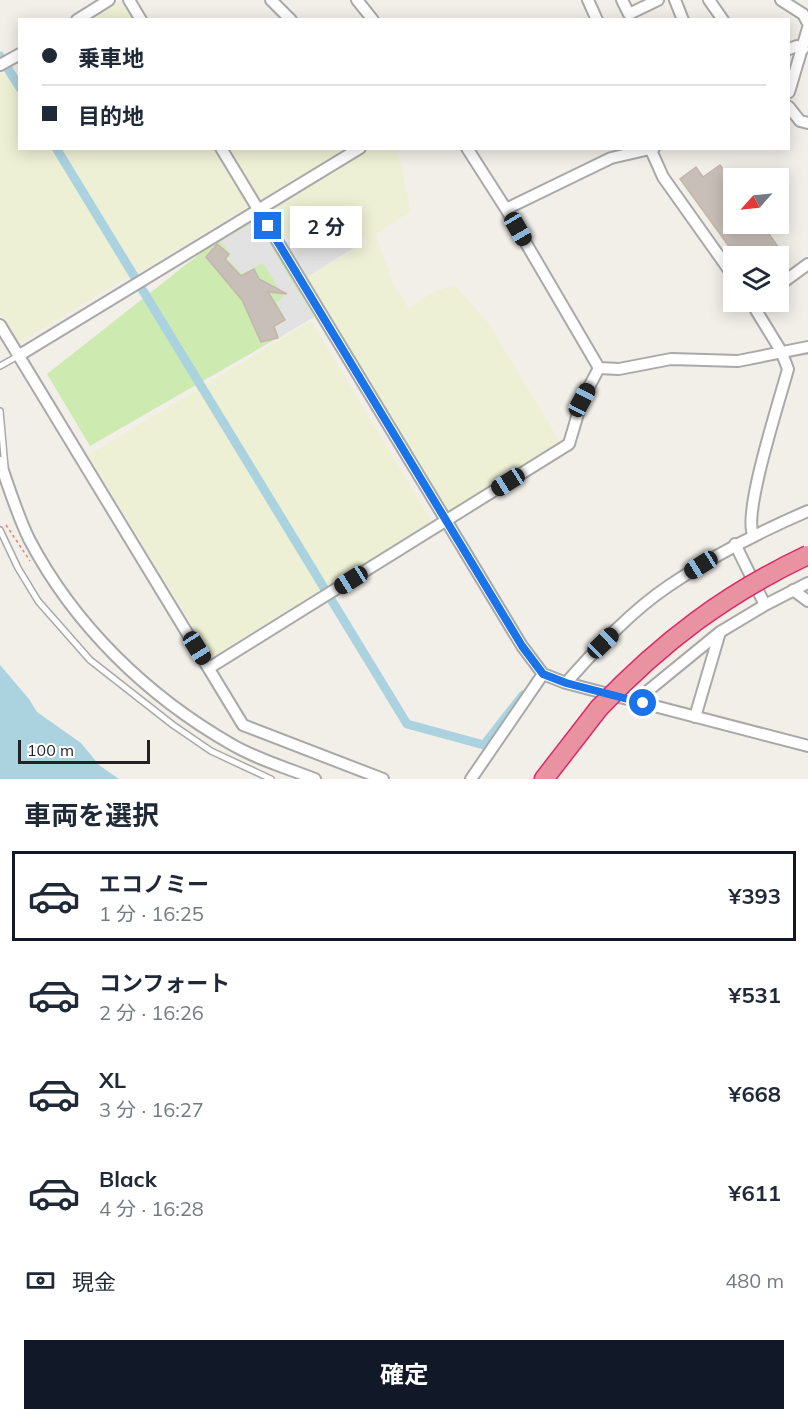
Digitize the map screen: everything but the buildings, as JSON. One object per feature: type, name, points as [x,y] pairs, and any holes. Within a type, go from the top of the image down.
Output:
[{"type":"highway","points":[[544,779],[599,708],[649,658],[693,621],[750,585],[808,555]]},
{"type":"street","points":[[79,18],[109,0]]},
{"type":"street","points":[[129,0],[140,18]]},
{"type":"street","points":[[271,0],[289,18]]},
{"type":"street","points":[[357,0],[371,18]]},
{"type":"street","points":[[588,0],[596,18]]},
{"type":"street","points":[[622,0],[631,17],[658,0]]},
{"type":"street","points":[[675,0],[682,18]]},
{"type":"street","points":[[709,0],[722,18]]},
{"type":"street","points":[[781,0],[803,14],[808,23]]},
{"type":"street","points":[[790,89],[808,28]]},
{"type":"street","points":[[790,49],[797,46],[803,49]]},
{"type":"street","points":[[3,64],[18,55]]},
{"type":"street","points":[[790,108],[800,121],[808,123]]},
{"type":"street","points":[[221,150],[258,210],[274,244],[294,262],[298,284],[447,519],[522,646],[543,674],[566,683],[808,746]]},
{"type":"street","points":[[18,356],[357,150]]},
{"type":"street","points":[[468,150],[506,209],[599,368]]},
{"type":"street","points":[[506,209],[611,158],[647,150]]},
{"type":"street","points":[[651,150],[663,177],[723,262]]},
{"type":"street","points":[[789,278],[808,264]]},
{"type":"street","points":[[753,534],[750,527],[754,496],[788,369],[782,351],[759,312]]},
{"type":"street","points":[[0,325],[243,725],[382,779]]},
{"type":"street","points":[[599,368],[619,369],[671,359],[738,361],[808,347]]},
{"type":"street","points":[[209,668],[569,444],[582,400],[599,368]]},
{"type":"street","points":[[2,467],[30,539],[52,576],[87,626],[118,658],[185,715],[233,745],[315,779]]},
{"type":"street","points":[[566,683],[618,629],[668,586],[753,534],[808,511]]},
{"type":"street","points":[[735,544],[765,605]]},
{"type":"street","points":[[643,703],[649,690],[720,632],[808,583]]},
{"type":"street","points":[[793,590],[808,601]]},
{"type":"street","points":[[695,717],[720,632]]},
{"type":"street","points":[[471,779],[543,674]]},
{"type":"lane","points":[[0,366],[18,356]]},
{"type":"lane","points":[[0,411],[5,465],[2,467]]},
{"type":"lane","points":[[1,528],[18,568],[38,601],[90,660],[173,725],[211,751],[271,779]]},
{"type":"green space","points":[[120,2],[123,6],[126,4],[134,18],[94,18]]},
{"type":"green space","points":[[0,73],[6,74],[18,94],[18,150],[53,150],[129,276],[19,343],[0,314]]},
{"type":"green space","points":[[62,150],[216,150],[243,195],[247,207],[137,274]]},
{"type":"green space","points":[[229,150],[346,150],[262,199],[258,198]]},
{"type":"green space","points":[[366,150],[397,150],[411,211],[376,234],[396,292],[399,291],[408,308],[435,291],[455,285],[489,324],[559,440],[557,447],[453,513],[448,513],[307,277],[367,242],[346,205],[288,240],[270,208]]},
{"type":"green space","points":[[253,219],[258,221],[314,317],[90,446],[47,374],[207,248]]},
{"type":"green space","points":[[311,321],[430,518],[430,523],[211,657],[88,455]]},
{"type":"shaded area","points":[[342,209],[362,243],[307,277],[287,243]]},
{"type":"shaded area","points":[[256,221],[313,317],[279,338],[275,327],[286,320],[276,302],[284,297],[263,263],[242,274],[227,259],[231,254],[220,241]]},
{"type":"water","points":[[0,665],[37,712],[81,743],[99,765],[119,779],[0,779]]},
{"type":"waterway","points":[[0,56],[18,85]]},
{"type":"waterway","points":[[57,150],[407,724],[484,745],[523,695]]},
{"type":"route","points":[[268,226],[522,646],[543,674],[566,683],[643,703]]}]
